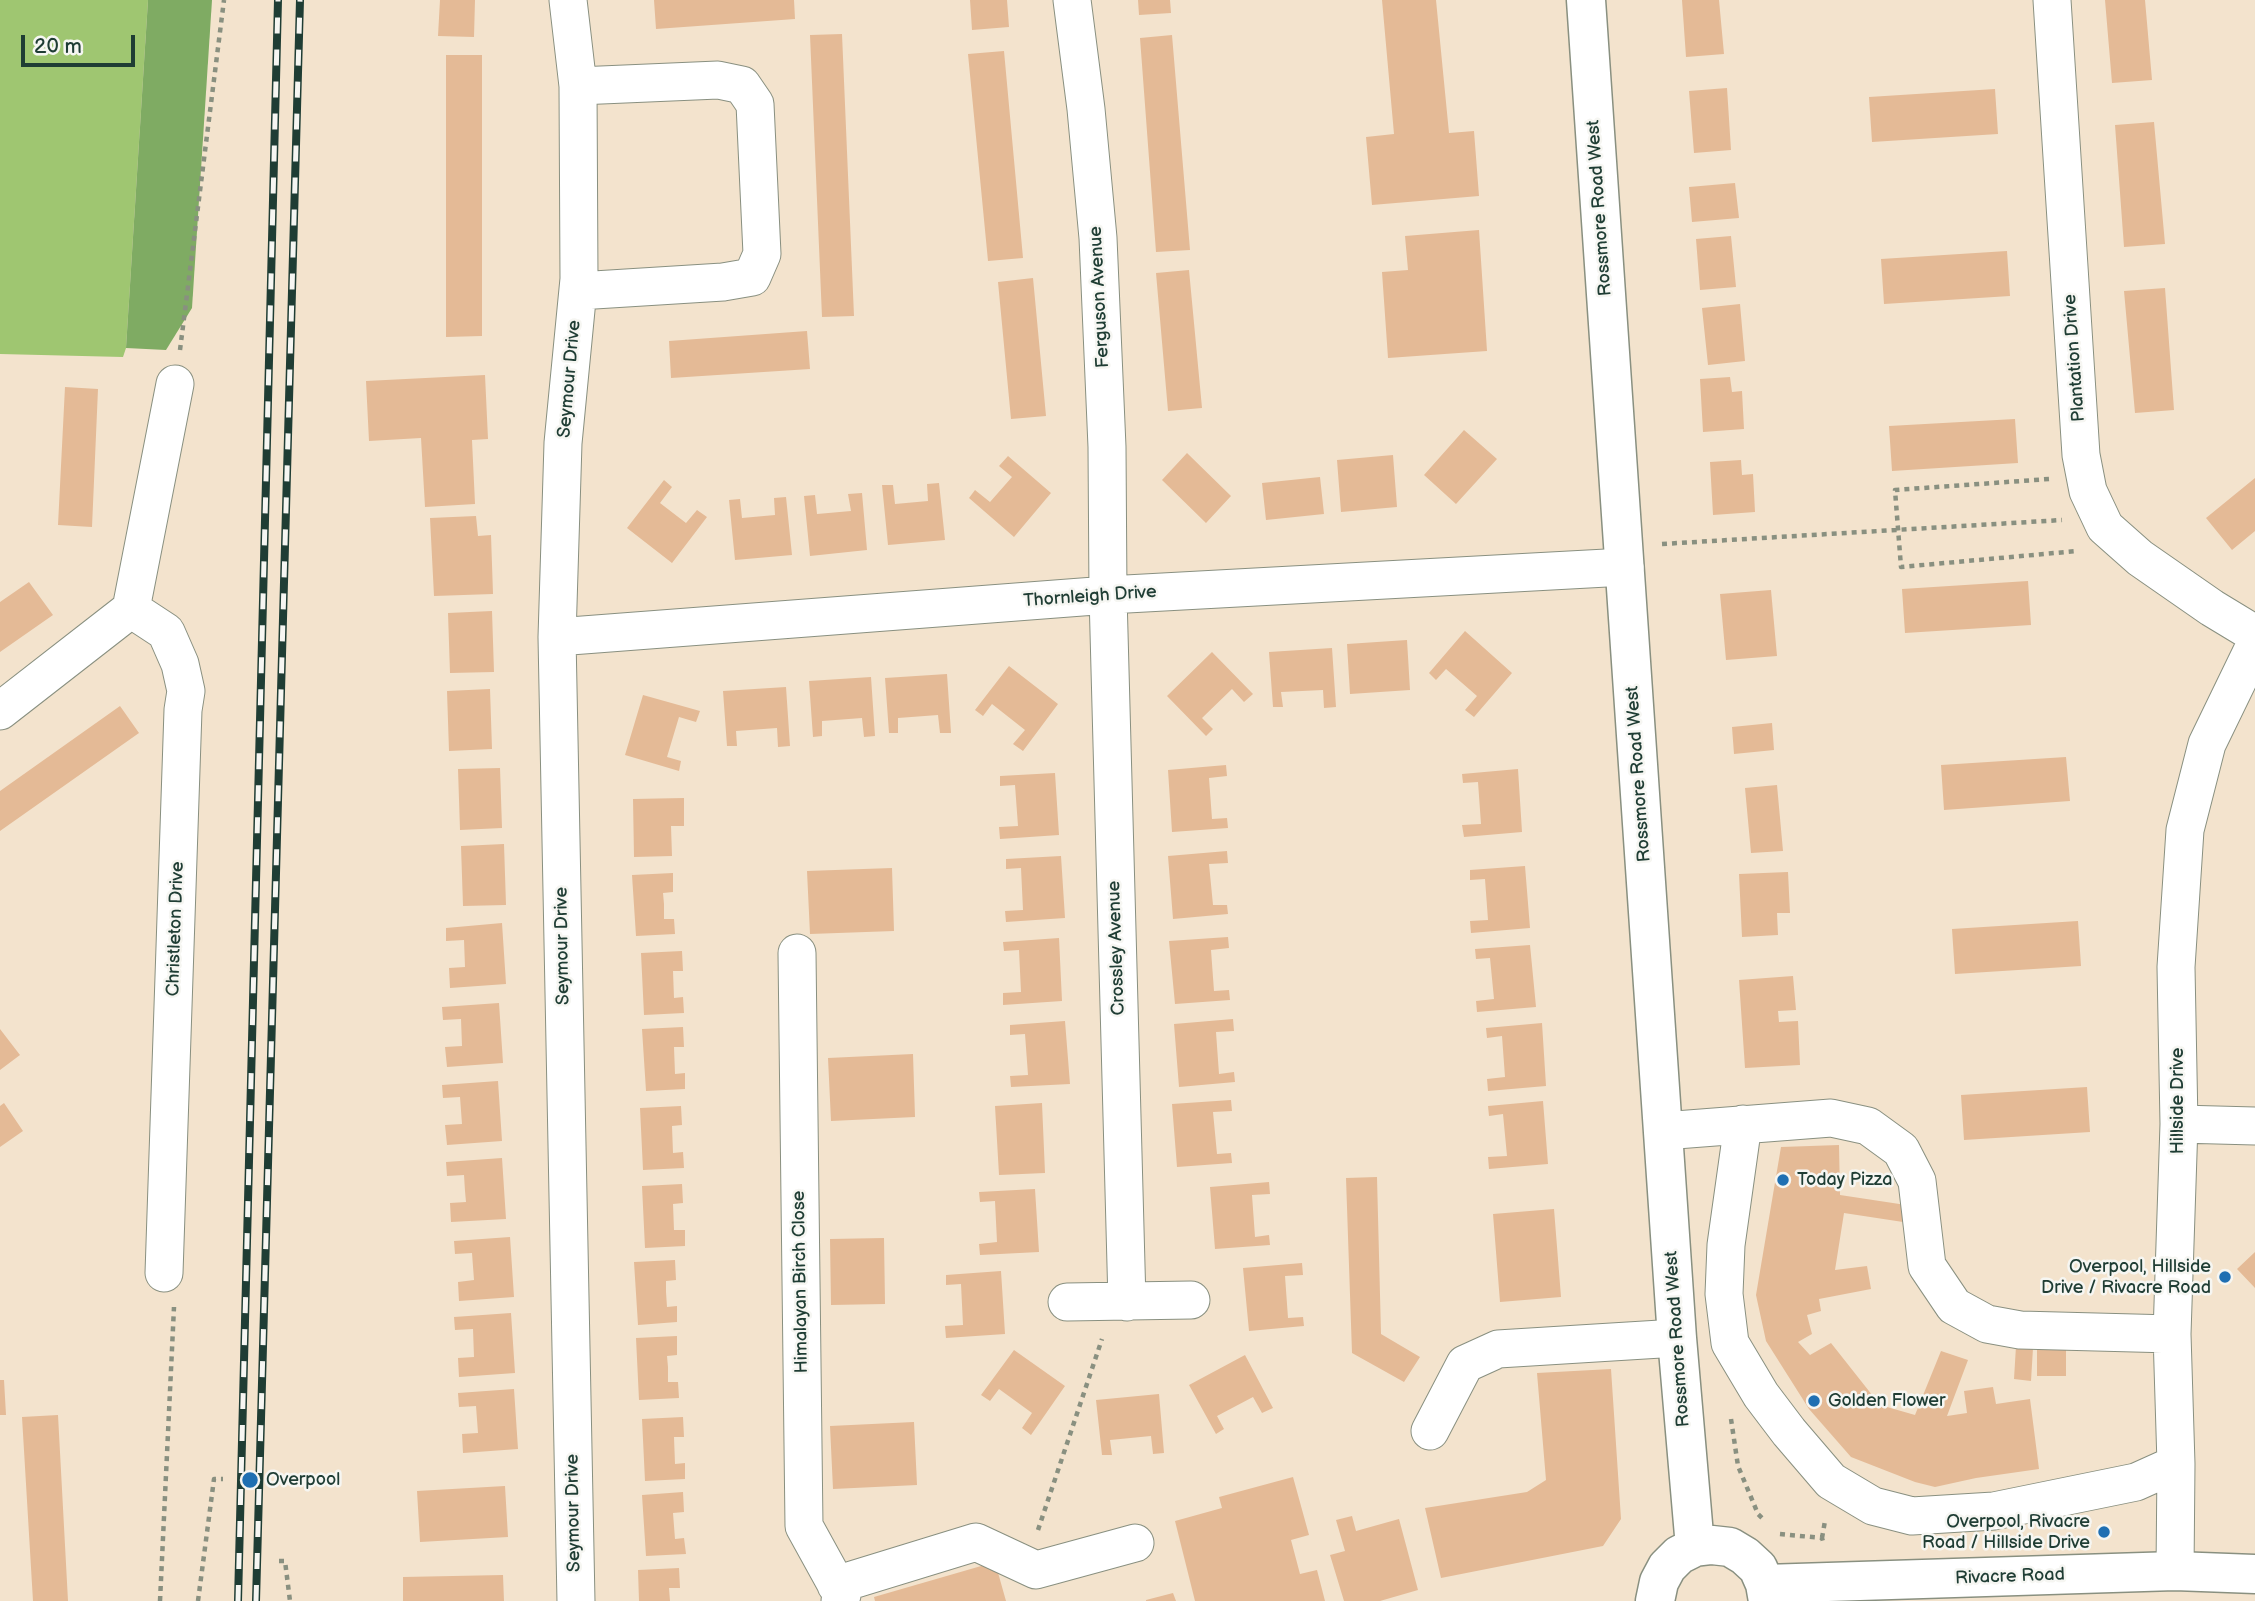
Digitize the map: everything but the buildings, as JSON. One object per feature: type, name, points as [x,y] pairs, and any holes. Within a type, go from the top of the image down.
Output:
[{"type":"main road","name":"Rossmore Road West","points":[[1586,0],[1677,1338],[1695,1547]]},
{"type":"main road","points":[[1655,1601],[1659,1583],[1667,1567],[1679,1555],[1695,1547],[1712,1545],[1730,1548],[1745,1556],[1758,1569],[1767,1593]]},
{"type":"main road","name":"Rivacre Road","points":[[1767,1593],[2175,1571],[2255,1574]]},
{"type":"street","name":"Seymour Drive","points":[[568,0],[578,86],[578,291],[563,443],[557,637],[576,1601]]},
{"type":"street","name":"Ferguson Avenue","points":[[1072,0],[1098,238],[1107,447],[1108,595]]},
{"type":"street","name":"Plantation Drive","points":[[2052,0],[2081,455],[2088,491],[2105,527],[2127,547],[2212,608],[2255,634]]},
{"type":"street","points":[[578,86],[718,80],[742,85],[755,104],[762,254],[752,276],[723,282],[578,291]]},
{"type":"street","points":[[0,710],[131,609],[175,384]]},
{"type":"street","name":"Thornleigh Drive","points":[[557,637],[1623,557]]},
{"type":"street","name":"Crossley Avenue","points":[[1108,595],[1121,1302]]},
{"type":"street","name":"Christleton Drive","points":[[131,609],[166,632],[180,664],[186,691],[164,1273]]},
{"type":"street","name":"Hillside Drive","points":[[2175,1571],[2176,1464],[2172,1334],[2179,1124],[2176,967],[2185,830],[2207,744],[2255,645]]},
{"type":"street","name":"Himalayan Birch Close","points":[[797,953],[804,1526],[838,1593]]},
{"type":"street","points":[[1663,1130],[1830,1118],[1868,1126],[1901,1150],[1917,1181],[1927,1266],[1954,1306],[1987,1324],[2020,1330],[2172,1334]]},
{"type":"street","points":[[1743,1124],[1726,1245],[1724,1294],[1730,1343],[1768,1405],[1831,1481],[1873,1506],[1912,1516],[1994,1511],[2136,1482],[2176,1464]]},
{"type":"street","points":[[2179,1124],[2255,1126]]},
{"type":"street","points":[[1067,1302],[1191,1300]]},
{"type":"street","points":[[1430,1430],[1465,1364],[1498,1349],[1677,1338]]},
{"type":"street","points":[[838,1593],[976,1542],[1036,1570],[1135,1543]]},
{"type":"path","points":[[175,384],[224,0]]},
{"type":"path","points":[[2085,477],[1895,490],[1901,567],[2127,547]]},
{"type":"path","points":[[1623,557],[1898,530],[2101,517]]},
{"type":"path","points":[[160,1601],[174,1297],[164,1273]]},
{"type":"path","points":[[1026,1566],[1121,1302]]},
{"type":"path","points":[[198,1601],[214,1479],[223,1479]]},
{"type":"path","points":[[279,1561],[285,1561],[290,1601]]},
{"type":"green space","points":[[0,0],[148,0],[126,348],[123,357],[0,354]]},
{"type":"green space","points":[[148,0],[212,0],[192,308],[166,350],[126,348]]},
{"type":"railway","points":[[238,1601],[278,0]]},
{"type":"railway","points":[[256,1601],[300,0]]},
{"type":"place","name":"Today Pizza","points":[[1783,1180]]},
{"type":"place","name":"Overpool, Hillside Drive / Rivacre Road","points":[[2225,1277]]},
{"type":"place","name":"Golden Flower","points":[[1814,1401]]},
{"type":"place","name":"Overpool","points":[[250,1480]]},
{"type":"place","name":"Overpool, Rivacre Road / Hillside Drive","points":[[2104,1532]]}]
